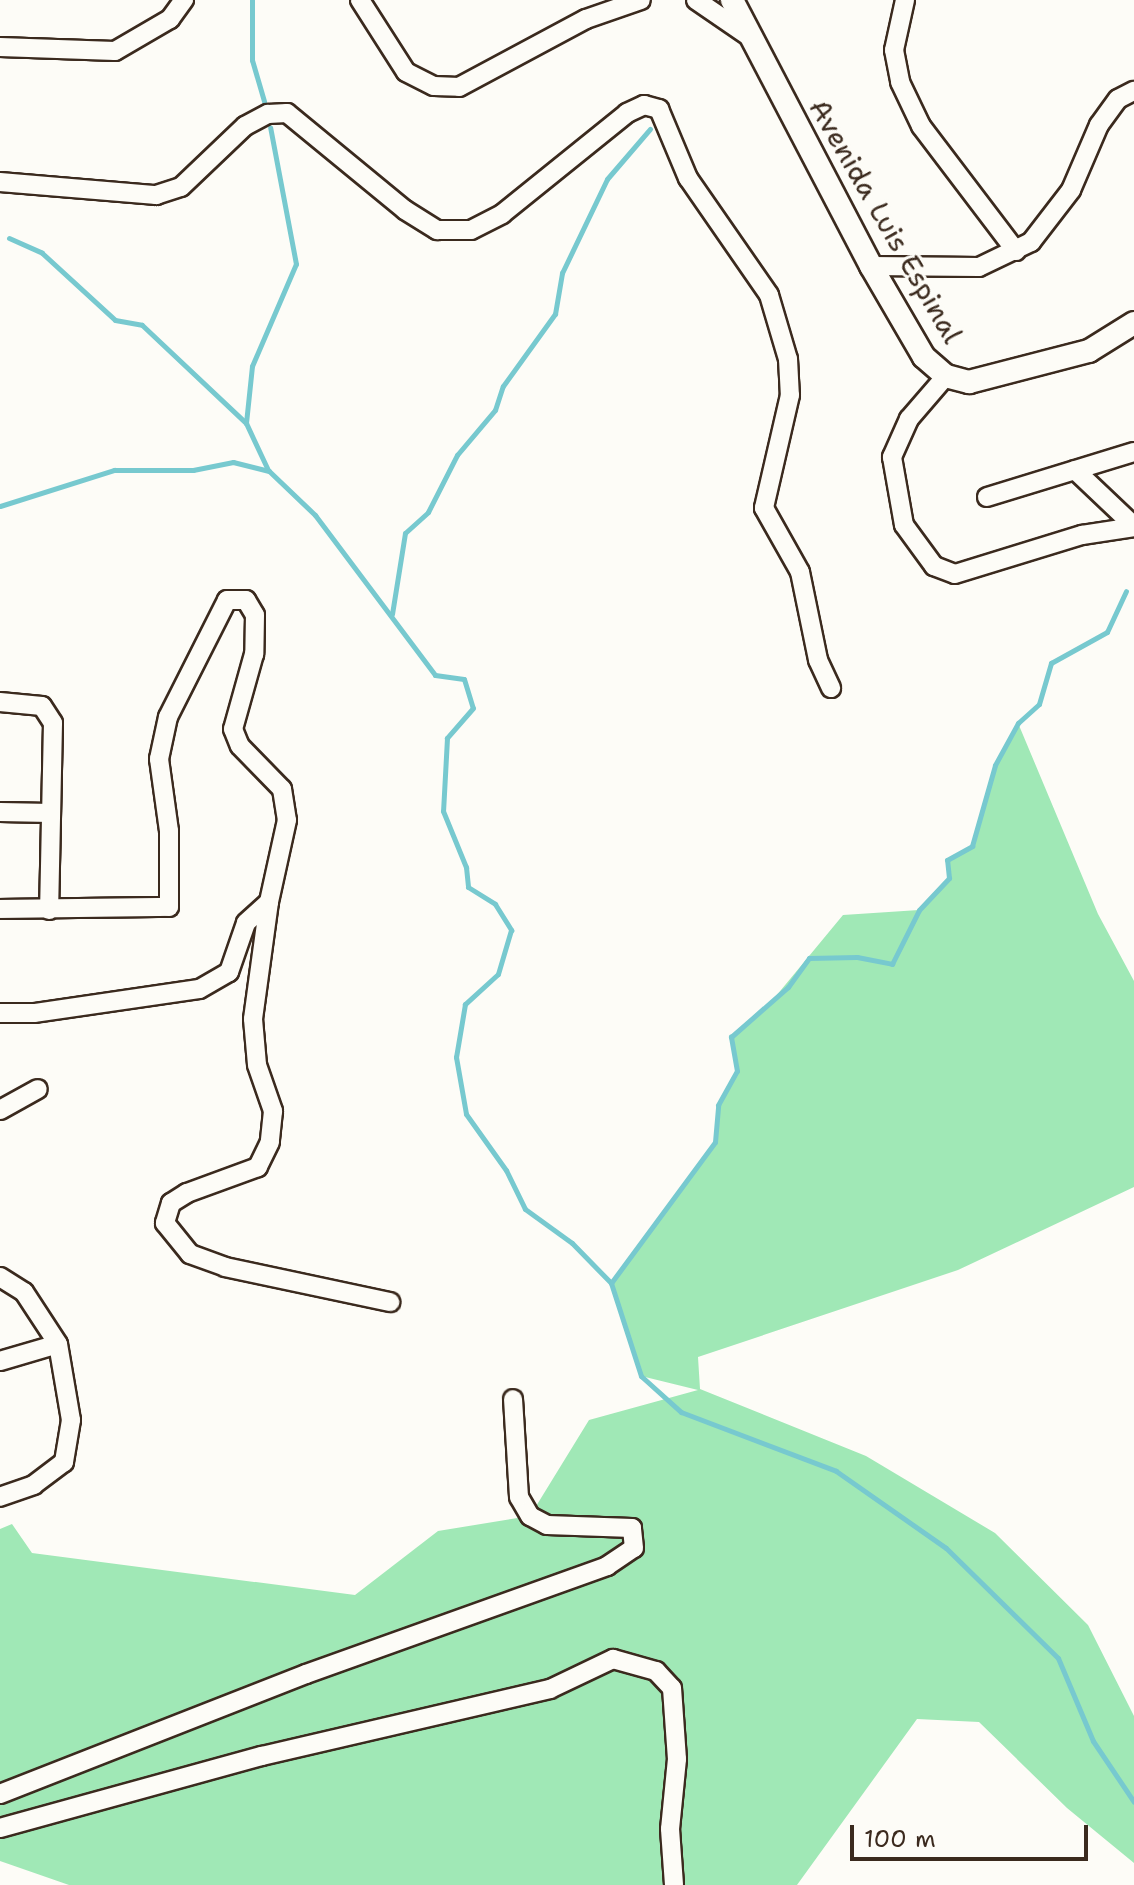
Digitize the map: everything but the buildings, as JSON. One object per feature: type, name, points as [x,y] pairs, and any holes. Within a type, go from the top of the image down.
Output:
[{"type":"street","points":[[0,47],[115,51],[170,19],[184,0]]},
{"type":"street","points":[[360,0],[406,72],[434,86],[459,87],[586,19],[641,0]]},
{"type":"street","points":[[696,0],[756,40]]},
{"type":"street","name":"Avenida Luis Espinal","points":[[732,0],[756,40],[798,135],[871,266],[924,357],[946,376],[969,382],[1089,351],[1134,323]]},
{"type":"street","points":[[905,0],[894,50],[900,82],[921,126],[1016,251]]},
{"type":"street","points":[[871,266],[979,267],[1031,242],[1071,190],[1099,125],[1118,99],[1134,91]]},
{"type":"street","points":[[0,182],[156,195],[189,180],[245,126],[268,114],[287,113],[405,210],[437,230],[471,230],[502,214],[627,113],[644,105],[659,109],[688,178],[769,295],[788,359],[790,395],[764,508],[800,572],[818,660],[831,688]]},
{"type":"street","points":[[946,376],[909,419],[892,457],[904,525],[934,566],[955,574],[1082,535],[1134,526]]},
{"type":"street","points":[[987,497],[1134,452]]},
{"type":"street","points":[[1075,470],[1134,526]]},
{"type":"street","points":[[0,909],[169,907],[169,831],[159,759],[168,717],[227,600],[246,600],[255,615],[254,654],[233,729],[240,746],[282,789],[287,820],[269,902],[253,1019],[257,1065],[273,1111],[270,1142],[258,1167],[187,1193],[171,1203],[165,1223],[190,1254],[225,1267],[390,1302]]},
{"type":"street","points":[[0,702],[50,711],[49,910]]},
{"type":"street","points":[[0,812],[51,813]]},
{"type":"street","points":[[0,1013],[34,1013],[216,983],[229,972],[246,923],[269,902]]},
{"type":"street","points":[[0,1110],[38,1089]]},
{"type":"street","points":[[0,1277],[24,1292],[58,1344],[71,1420],[64,1462],[34,1485],[0,1497]]},
{"type":"street","points":[[0,1361],[58,1344]]},
{"type":"street","points":[[0,1794],[306,1674],[607,1566],[634,1548],[632,1528],[547,1525],[530,1516],[519,1497],[513,1399]]},
{"type":"street","points":[[0,1828],[262,1756],[550,1689],[613,1659],[656,1671],[672,1688],[677,1759],[672,1883]]},
{"type":"green space","points":[[1018,723],[1098,914],[1134,981],[1134,1187],[958,1270],[698,1357],[700,1389],[866,1456],[995,1533],[1088,1625],[1134,1716],[1134,1863],[1067,1808],[979,1722],[917,1719],[797,1885],[69,1885],[0,1861],[0,1529],[12,1524],[32,1553],[355,1595],[438,1531],[530,1516],[589,1420],[698,1390],[641,1376],[611,1283],[715,1142],[718,1105],[737,1071],[731,1037],[776,996],[843,915],[919,910],[949,878],[947,860],[972,846],[995,765]]},
{"type":"waterway","points":[[252,0],[252,60],[264,101]]},
{"type":"waterway","points":[[268,470],[246,423],[252,366],[296,264],[270,127]]},
{"type":"waterway","points":[[392,614],[405,533],[428,512],[457,455],[495,410],[503,386],[555,314],[562,273],[607,179],[650,129]]},
{"type":"waterway","points":[[9,238],[42,253],[115,320],[142,325],[246,423]]},
{"type":"waterway","points":[[0,506],[114,470],[193,470],[233,462],[269,471],[315,515],[435,675],[464,679],[473,708],[447,738],[443,811],[466,867],[468,887],[495,904],[511,930],[498,974],[465,1004],[456,1057],[466,1114],[506,1170],[525,1209],[572,1243],[611,1283],[641,1376],[681,1412],[836,1471],[946,1548],[1058,1658],[1093,1741],[1134,1802]]},
{"type":"waterway","points":[[611,1283],[715,1142],[718,1105],[737,1071],[731,1037],[788,987],[809,958],[857,957],[892,964],[919,910],[949,878],[947,860],[972,846],[995,765],[1018,723],[1039,704],[1051,663],[1107,632],[1126,591]]}]
